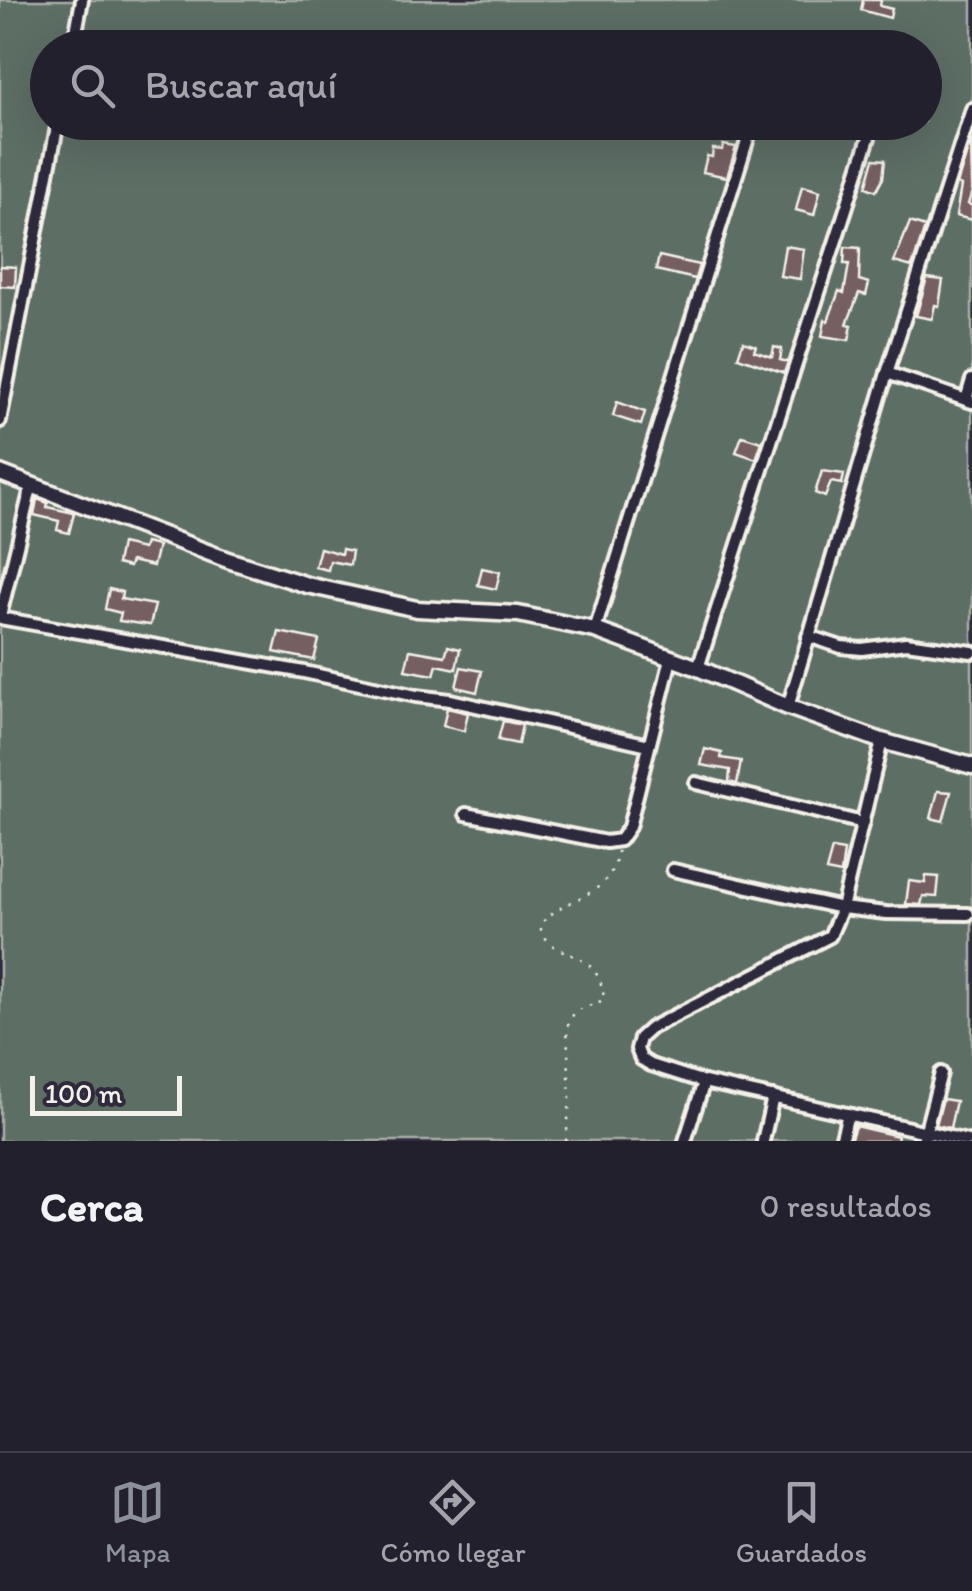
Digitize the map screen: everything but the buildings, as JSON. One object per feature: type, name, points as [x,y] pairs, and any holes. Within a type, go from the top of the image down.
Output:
[{"type":"street","points":[[76,30],[82,0]]},
{"type":"street","points":[[788,707],[888,373],[971,115]]},
{"type":"street","points":[[0,420],[54,140]]},
{"type":"street","points":[[595,630],[747,140]]},
{"type":"street","points":[[698,668],[868,140]]},
{"type":"street","points":[[888,373],[969,401],[972,380]]},
{"type":"street","points":[[0,473],[228,560],[307,584],[417,609],[518,614],[595,630],[882,741],[972,766]]},
{"type":"street","points":[[32,484],[0,617],[450,700],[650,745]]},
{"type":"street","points":[[808,636],[862,650],[906,643],[972,652]]},
{"type":"street","points":[[466,814],[606,842],[620,840],[629,828],[670,658]]},
{"type":"street","points":[[882,741],[842,908],[830,936],[651,1028],[640,1038],[636,1049],[641,1059],[704,1082],[848,1114],[925,1136],[967,1141]]},
{"type":"street","points":[[696,784],[863,823]]},
{"type":"street","points":[[673,870],[842,908],[968,914]]},
{"type":"street","points":[[925,1136],[941,1073]]},
{"type":"street","points":[[685,1141],[704,1082]]},
{"type":"street","points":[[762,1141],[773,1097]]},
{"type":"street","points":[[841,1141],[848,1114]]},
{"type":"path","points":[[566,1141],[570,1100],[567,1027],[575,1011],[604,1000],[602,982],[591,966],[554,948],[541,933],[540,924],[602,885],[615,870],[620,840]]},
{"type":"green space","points":[[0,0],[972,0],[972,1141],[0,1141]]}]
